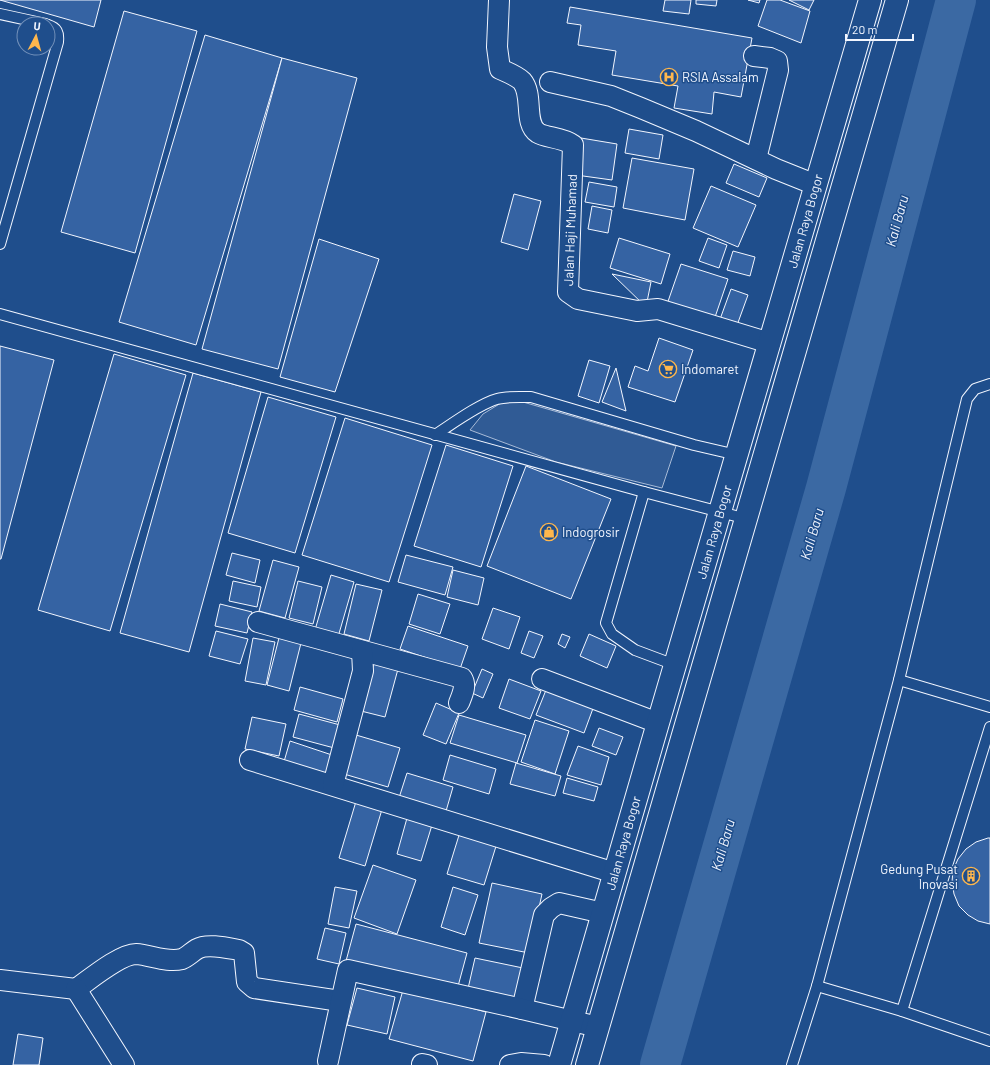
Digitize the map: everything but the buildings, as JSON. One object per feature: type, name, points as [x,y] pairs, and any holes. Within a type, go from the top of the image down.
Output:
[{"type":"highway","name":"Jalan Raya Bogor","points":[[559,1065],[870,0]]},
{"type":"highway","name":"Jalan Raya Bogor","points":[[587,1065],[898,0]]},
{"type":"street","name":"Jalan Haji Muhamad","points":[[499,0],[497,47],[500,68],[522,81],[527,91],[531,126],[538,134],[566,140],[573,145],[568,292],[578,299],[637,312],[658,309],[770,343]]},
{"type":"street","points":[[754,56],[770,58],[777,61],[778,70],[756,160]]},
{"type":"street","points":[[550,82],[612,96],[696,131],[776,169],[816,185]]},
{"type":"street","points":[[258,622],[462,678],[465,682],[459,703]]},
{"type":"street","points":[[333,785],[363,671],[362,650]]},
{"type":"street","points":[[542,679],[658,723]]},
{"type":"street","points":[[250,760],[615,873]]},
{"type":"street","points":[[522,1009],[544,915],[559,903],[603,913]]},
{"type":"street","points":[[0,980],[76,990],[123,957],[135,954],[162,959],[183,959],[198,948],[205,946],[239,950],[244,953],[247,982],[254,988],[340,1001]]},
{"type":"street","points":[[328,1061],[348,970],[598,1027]]},
{"type":"street","points":[[76,990],[124,1065]]},
{"type":"street","points":[[510,1065],[521,1063],[544,1065]]},
{"type":"lane","points":[[0,14],[16,17]]},
{"type":"lane","points":[[56,28],[59,34],[56,49]]},
{"type":"lane","points":[[0,244],[54,56]]},
{"type":"lane","points":[[0,314],[720,513],[747,519]]},
{"type":"lane","points":[[792,1065],[817,986],[899,680],[967,399],[975,389],[989,382]]},
{"type":"lane","points":[[435,434],[496,400],[509,397],[531,397],[694,445],[737,455]]},
{"type":"lane","points":[[644,492],[606,623],[612,634],[635,650],[675,665]]},
{"type":"lane","points":[[899,680],[990,707]]},
{"type":"lane","points":[[902,1011],[990,727]]},
{"type":"lane","points":[[817,986],[902,1011],[990,1041]]},
{"type":"shaded area","points":[[523,402],[676,446],[662,488],[556,462],[470,430],[483,414],[501,403]]},
{"type":"waterway","name":"Kali Baru","points":[[660,1065],[826,488],[956,0]]},
{"type":"place","name":"RSIA Assalam","points":[[669,77]]},
{"type":"place","name":"Indomaret","points":[[668,369]]},
{"type":"place","name":"Indogrosir","points":[[549,532]]},
{"type":"place","name":"Gedung Pusat Inovasi","points":[[971,876]]}]
